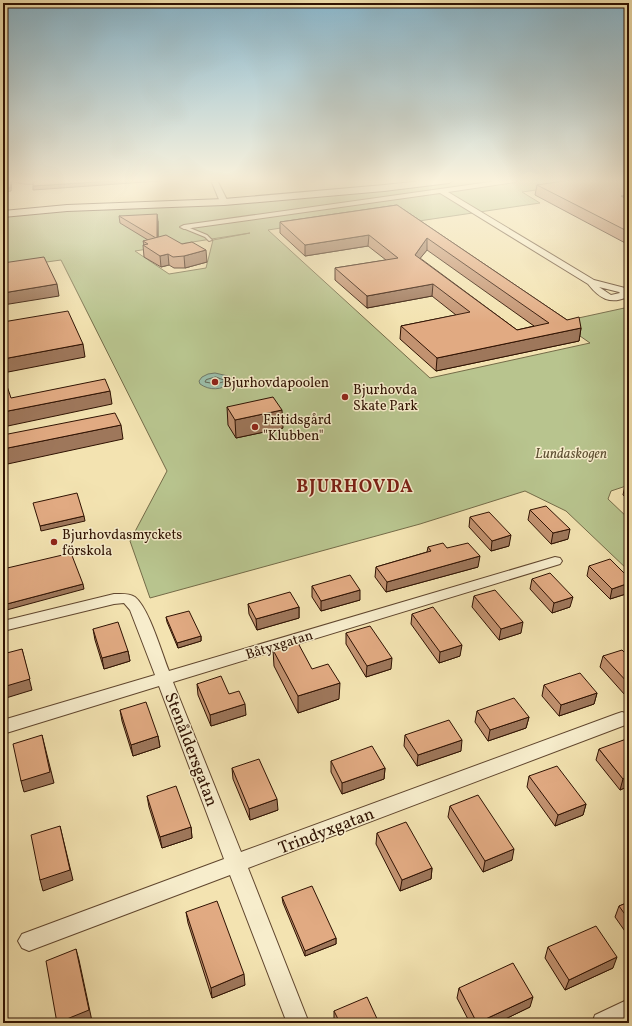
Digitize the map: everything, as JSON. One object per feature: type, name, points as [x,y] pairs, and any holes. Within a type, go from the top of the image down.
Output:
[{"type":"street","points":[[503,228],[591,282]]},
{"type":"street","name":"Båtyxgatan","points":[[3,727],[555,561]]},
{"type":"street","name":"Stenåldersgatan","points":[[3,626],[114,599],[128,598],[137,609],[298,1023]]},
{"type":"street","name":"Trindyxgatan","points":[[29,941],[622,719]]},
{"type":"street","points":[[603,1023],[629,1010]]},
{"type":"lane","points":[[186,228],[206,236],[210,240]]},
{"type":"green space","name":"Lundaskogen","points":[[3,228],[282,228],[268,230],[430,378],[590,343],[560,322],[629,307],[629,485],[611,491],[608,499],[629,519],[629,571],[566,511],[525,491],[420,524],[150,598],[130,541],[167,471],[61,260],[3,268]],"holes":[[[250,233],[213,240],[206,268],[169,274],[135,251]]]},
{"type":"water","name":"Bjurhovdapoolen","points":[[215,373],[228,376],[231,379],[230,383],[216,389],[208,388],[200,384],[199,381],[202,377]]},
{"type":"building","points":[[139,228],[157,228],[156,238]]},
{"type":"building","points":[[286,228],[431,228],[567,320],[579,317],[581,328],[437,358],[401,326],[470,312],[433,284],[367,296],[335,268],[398,258],[369,235],[305,245]],"holes":[[[427,238],[549,323],[517,330],[415,255]]]},
{"type":"building","points":[[621,228],[629,228],[629,232]]},
{"type":"building","points":[[166,235],[182,244],[192,242],[206,250],[184,256],[173,257],[168,254],[160,256],[143,245],[148,244],[143,241]]},
{"type":"building","points":[[44,257],[57,284],[3,293],[3,263]]},
{"type":"building","points":[[68,311],[83,344],[3,359],[3,322]]},
{"type":"building","points":[[3,374],[11,398],[105,379],[110,391],[3,412]]},
{"type":"building","points":[[273,397],[282,410],[235,420],[227,407]]},
{"type":"building","points":[[115,413],[121,425],[3,449],[3,435]]},
{"type":"building","points":[[77,493],[84,516],[40,526],[33,503]]},
{"type":"building","points":[[546,506],[570,529],[553,533],[530,510]]},
{"type":"building","points":[[489,512],[511,535],[492,541],[470,517]]},
{"type":"building","points":[[443,543],[447,548],[468,543],[480,556],[387,582],[376,567],[431,551],[428,547]]},
{"type":"building","points":[[71,553],[83,584],[3,605],[3,569]]},
{"type":"building","points":[[610,559],[629,578],[629,583],[612,589],[589,566]]},
{"type":"building","points":[[550,573],[573,597],[554,603],[532,579]]},
{"type":"building","points":[[350,575],[360,590],[321,601],[312,586]]},
{"type":"building","points":[[495,590],[523,622],[501,629],[474,596]]},
{"type":"building","points":[[290,592],[299,607],[256,619],[248,604]]},
{"type":"building","points":[[433,607],[462,645],[440,652],[412,614]]},
{"type":"building","points":[[189,611],[201,636],[177,643],[166,617]]},
{"type":"building","points":[[118,622],[128,651],[102,658],[93,629]]},
{"type":"building","points":[[370,626],[392,658],[367,666],[346,633]]},
{"type":"building","points":[[298,643],[312,669],[328,664],[340,683],[298,696],[273,650]]},
{"type":"building","points":[[22,649],[30,679],[3,687],[3,654]]},
{"type":"building","points":[[622,650],[629,657],[629,684],[603,656]]},
{"type":"building","points":[[580,673],[597,693],[561,705],[544,685]]},
{"type":"building","points":[[221,676],[229,694],[239,691],[245,704],[210,715],[197,684]]},
{"type":"building","points":[[514,698],[529,717],[490,730],[477,711]]},
{"type":"building","points":[[146,702],[158,736],[131,745],[120,710]]},
{"type":"building","points":[[449,720],[462,740],[418,755],[405,735]]},
{"type":"building","points":[[42,735],[50,772],[21,781],[13,744]]},
{"type":"building","points":[[629,738],[629,776],[623,779],[599,749]]},
{"type":"building","points":[[372,746],[385,768],[342,783],[331,761]]},
{"type":"building","points":[[259,759],[277,799],[249,809],[232,768]]},
{"type":"building","points":[[557,766],[586,804],[558,815],[529,776]]},
{"type":"building","points":[[176,786],[191,827],[160,837],[147,796]]},
{"type":"building","points":[[478,795],[514,849],[485,861],[450,806]]},
{"type":"building","points":[[406,822],[432,868],[402,880],[377,833]]},
{"type":"building","points":[[60,826],[70,870],[40,880],[31,835]]},
{"type":"building","points":[[312,886],[336,938],[305,951],[282,897]]},
{"type":"building","points":[[217,901],[244,974],[211,988],[186,912]]},
{"type":"building","points":[[629,902],[629,920],[619,906]]},
{"type":"building","points":[[596,926],[617,957],[569,980],[548,947]]},
{"type":"building","points":[[76,949],[89,1010],[57,1023],[46,961]]},
{"type":"building","points":[[513,963],[533,997],[477,1023],[459,988]]},
{"type":"building","points":[[367,997],[379,1023],[340,1023],[334,1011]]},
{"type":"place","name":"Bjurhovdapoolen","points":[[215,382]]},
{"type":"place","name":"Bjurhovda Skate Park","points":[[345,397]]},
{"type":"place","name":"Fritidsgård \"Klubben\"","points":[[255,427]]},
{"type":"place","name":"Bjurhovdasmyckets förskola","points":[[54,542]]},
{"type":"district","name":"BJURHOVDA","points":[[355,486]]}]
